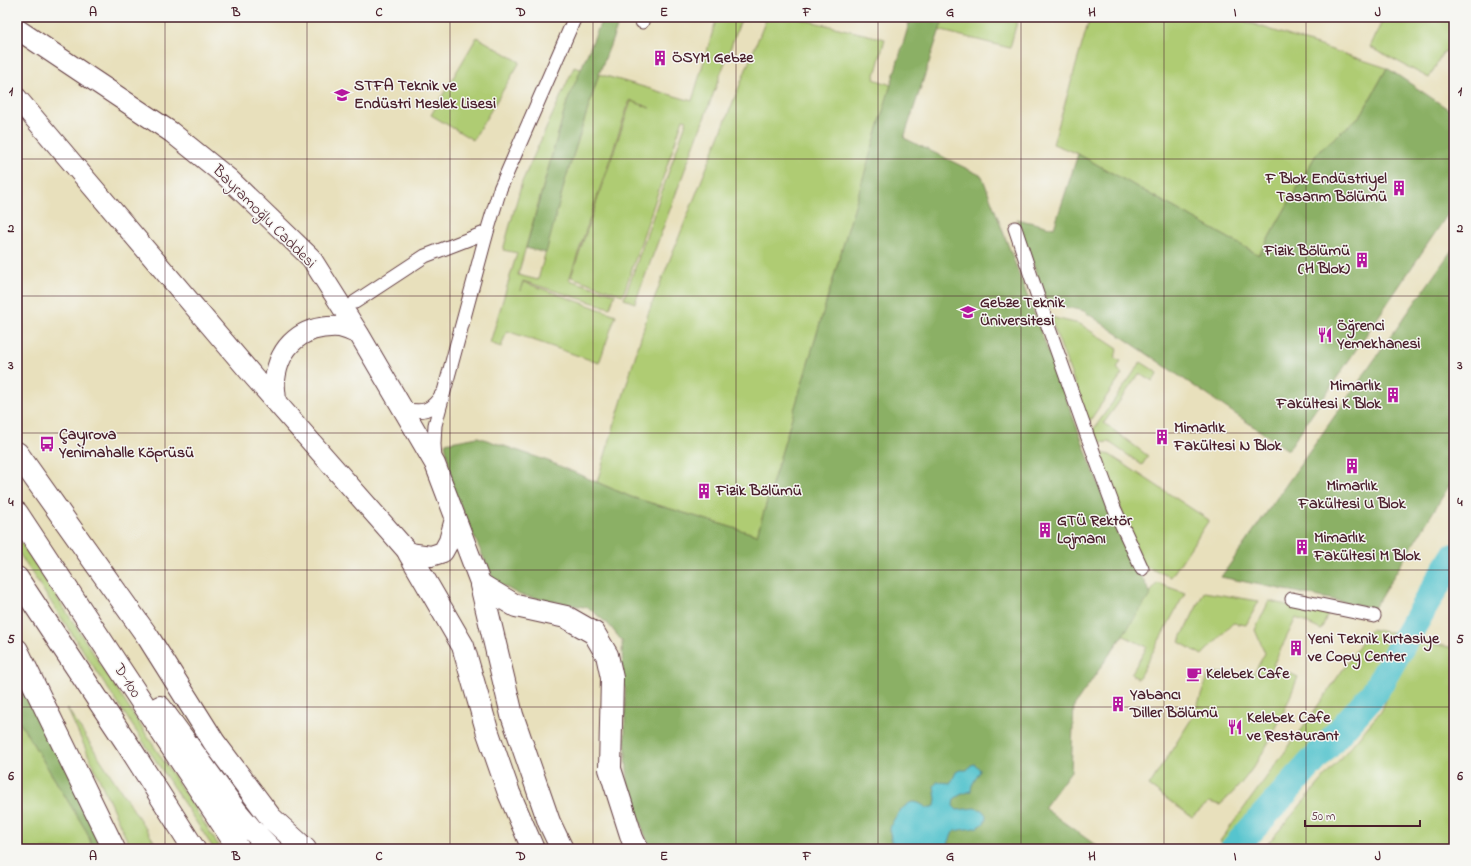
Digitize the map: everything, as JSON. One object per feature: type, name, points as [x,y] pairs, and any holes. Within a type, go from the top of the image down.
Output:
[{"type":"highway","points":[[17,454],[148,637],[214,742],[271,818],[305,849]]},
{"type":"highway","name":"D-100","points":[[17,513],[239,849]]},
{"type":"highway","points":[[409,554],[463,646],[487,730],[509,793],[533,849]]},
{"type":"highway","points":[[17,578],[130,748],[176,823],[194,849]]},
{"type":"highway","points":[[481,585],[512,716],[548,822],[562,849]]},
{"type":"highway","points":[[481,585],[516,606],[566,617],[594,633],[607,655],[612,678],[610,769],[632,838],[637,849]]},
{"type":"highway","points":[[106,648],[137,680],[167,716],[236,811],[271,849]]},
{"type":"highway","points":[[17,650],[114,849]]},
{"type":"highway","points":[[17,661],[37,690]]},
{"type":"highway","points":[[176,823],[188,849]]},
{"type":"main road","name":"Bayramoğlu Caddesi","points":[[17,29],[171,132],[228,178],[310,258],[359,334],[435,464],[481,585]]},
{"type":"main road","points":[[17,98],[276,402],[409,554],[430,556],[443,552],[449,541],[455,519]]},
{"type":"main road","points":[[276,402],[275,381],[279,362],[284,350],[299,336],[319,327],[340,327],[359,334]]},
{"type":"street","points":[[435,464],[435,426],[500,189],[574,17]]},
{"type":"street","points":[[1015,228],[1042,309],[1114,508],[1142,569]]},
{"type":"street","points":[[355,302],[425,256],[487,232]]},
{"type":"street","points":[[403,409],[418,412],[426,410],[436,403],[445,389]]},
{"type":"street","points":[[1292,599],[1374,616]]},
{"type":"green space","points":[[603,17],[621,17],[599,74],[565,181],[546,253],[526,248],[567,102]]},
{"type":"green space","points":[[717,17],[742,17],[635,303],[624,299],[687,120],[683,119],[623,295],[571,277],[631,101],[650,108],[630,100],[569,280],[615,294],[610,308],[523,281],[520,291],[523,282],[616,315],[599,363],[507,331],[501,347],[490,343],[517,253],[503,250],[522,182],[574,67],[582,69],[567,102],[518,275],[538,280],[565,181],[599,74],[692,101]]},
{"type":"green space","points":[[767,17],[792,17],[885,39],[874,79],[891,85],[757,535],[631,497],[597,482],[648,314]]},
{"type":"green space","points":[[907,17],[1018,18],[1010,48],[906,22]]},
{"type":"green space","points":[[911,17],[944,17],[904,138],[982,176],[1115,528],[1151,594],[1074,706],[1071,771],[1044,808],[1101,849],[650,849],[628,788],[622,641],[609,625],[589,608],[520,595],[494,581],[453,489],[445,443],[478,437],[548,461],[631,497],[757,535]]},
{"type":"green space","points":[[1090,17],[1232,17],[1387,68],[1361,115],[1317,153],[1259,255],[1078,154],[1053,144]]},
{"type":"green space","points":[[1384,17],[1454,17],[1454,57],[1444,51],[1429,78],[1370,47]]},
{"type":"green space","points":[[477,37],[520,62],[473,140],[431,115]]},
{"type":"green space","points":[[1387,68],[1454,113],[1454,205],[1288,450],[1084,311],[1047,303],[1017,219],[1054,228],[1078,154],[1259,255],[1317,153],[1361,115]]},
{"type":"green space","points":[[1454,247],[1454,478],[1374,608],[1221,577]]},
{"type":"green space","points":[[1050,317],[1080,324],[1118,349],[1114,358],[1121,361],[1117,368],[1122,374],[1089,422]]},
{"type":"green space","points":[[1141,362],[1158,373],[1153,381],[1139,374],[1104,423],[1148,456],[1142,465],[1109,442],[1097,443],[1093,430]]},
{"type":"green space","points":[[1099,452],[1110,455],[1209,520],[1171,577],[1143,566]]},
{"type":"green space","points":[[17,536],[221,849],[214,849],[37,581],[17,550]]},
{"type":"green space","points":[[1157,583],[1185,593],[1138,679],[1131,674],[1147,647],[1122,635]]},
{"type":"green space","points":[[1204,592],[1259,601],[1246,625],[1233,623],[1202,655],[1179,642]]},
{"type":"green space","points":[[1269,601],[1328,614],[1321,630],[1296,618],[1273,665],[1298,677],[1284,712],[1257,762],[1234,792],[1220,805],[1209,802],[1192,817],[1149,786],[1194,715],[1209,673],[1254,673],[1265,653],[1255,630]]},
{"type":"green space","points":[[1371,629],[1401,635],[1364,701],[1235,849],[1227,849],[1220,841],[1303,727]]},
{"type":"green space","points":[[1410,639],[1454,648],[1454,849],[1263,849],[1382,710]]},
{"type":"green space","points":[[17,667],[109,849],[93,849],[87,832],[17,718]]},
{"type":"green space","points":[[67,708],[159,849],[131,849]]},
{"type":"green space","points":[[17,718],[87,832],[93,849],[17,849]]},
{"type":"water","points":[[975,764],[980,770],[972,785],[971,791],[954,799],[953,806],[957,810],[974,808],[982,810],[986,815],[983,824],[979,827],[953,832],[946,849],[894,849],[890,830],[892,822],[902,809],[909,803],[913,802],[927,808],[935,806],[936,799],[934,786],[937,782],[951,783],[956,772],[960,770],[967,770],[971,765]]},
{"type":"waterway","points":[[1234,849],[1374,693],[1454,557]]},
{"type":"place","name":"ÖSYM Gebze","points":[[660,58]]},
{"type":"place","name":"STFA Teknik ve Endüstri Meslek Lisesi","points":[[342,95]]},
{"type":"place","name":"F Blok Endüstriyel Tasarım Bölümü","points":[[1399,188]]},
{"type":"place","name":"Fizik Bölümü (H Blok)","points":[[1362,260]]},
{"type":"place","name":"Gebze Teknik Üniversitesi","points":[[968,312]]},
{"type":"place","name":"Öğrenci Yemekhanesi","points":[[1325,335]]},
{"type":"place","name":"Mimarlık Fakültesi K Blok","points":[[1393,395]]},
{"type":"place","name":"Mimarlık Fakültesi N Blok","points":[[1162,437]]},
{"type":"place","name":"Çayırova Yenimahalle Köprüsü","points":[[47,444]]},
{"type":"place","name":"Mimarlık Fakültesi U Blok","points":[[1352,466]]},
{"type":"place","name":"Fizik Bölümü","points":[[704,491]]},
{"type":"place","name":"GTÜ Rektör Lojmanı","points":[[1045,530]]},
{"type":"place","name":"Mimarlık Fakültesi M Blok","points":[[1302,547]]},
{"type":"place","name":"Yeni Teknik Kırtasiye ve Copy Center","points":[[1296,648]]},
{"type":"place","name":"Kelebek Cafe","points":[[1194,674]]},
{"type":"place","name":"Yabancı Diller Bölümü","points":[[1118,704]]},
{"type":"place","name":"Kelebek Cafe ve Restaurant","points":[[1235,727]]}]
